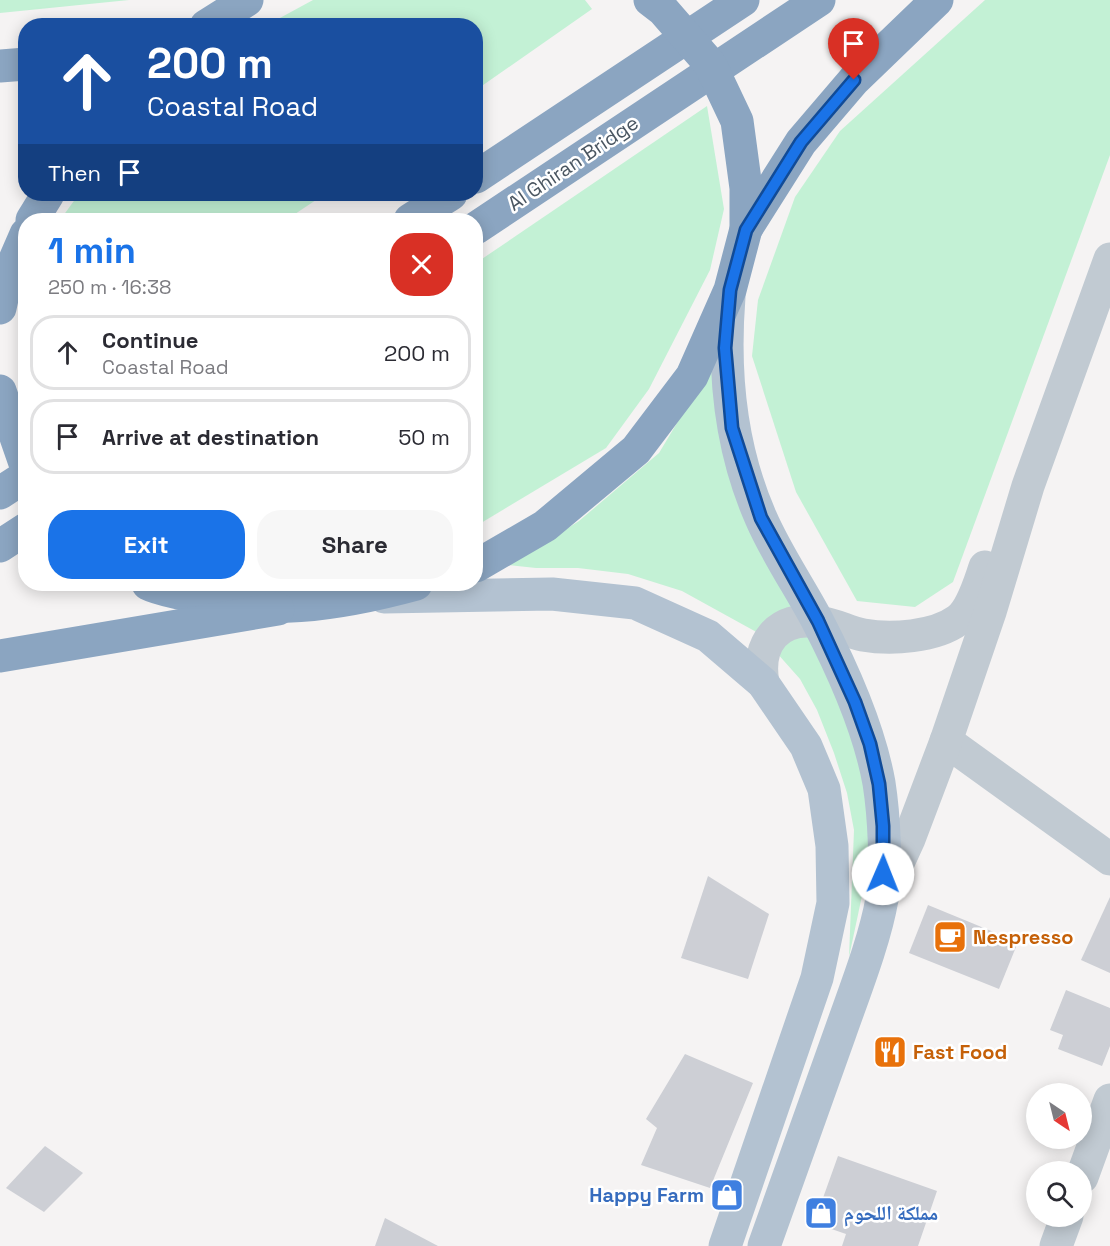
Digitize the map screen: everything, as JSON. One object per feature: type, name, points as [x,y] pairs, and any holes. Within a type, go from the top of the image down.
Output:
[{"type":"highway","points":[[213,18],[247,0]]},
{"type":"highway","points":[[483,562],[545,526],[636,450],[692,376],[730,290],[746,230],[746,188],[737,122],[710,64],[663,10],[650,0]]},
{"type":"highway","name":"Al Ghiran Bridge","points":[[483,223],[819,0]]},
{"type":"highway","points":[[746,230],[808,133],[854,80],[938,0]]},
{"type":"highway","name":"Al Ghiran Bridge","points":[[483,172],[741,2]]},
{"type":"highway","points":[[0,66],[18,65]]},
{"type":"highway","points":[[421,213],[440,201]]},
{"type":"highway","points":[[2,284],[18,251]]},
{"type":"highway","points":[[0,391],[18,443]]},
{"type":"highway","points":[[0,493],[18,481]]},
{"type":"highway","points":[[171,591],[204,601],[278,609]]},
{"type":"highway","points":[[0,656],[278,609],[367,597],[390,591]]},
{"type":"main road","points":[[730,290],[725,348],[732,428],[761,518],[818,621],[855,702],[870,744],[879,784],[883,826],[882,898],[856,988],[764,1246]]},
{"type":"main road","points":[[367,597],[552,594],[635,603],[708,636],[763,683],[806,746],[824,789],[832,846],[833,903],[817,978],[725,1246]]},
{"type":"street","points":[[882,898],[909,839],[946,741],[990,612],[1028,486],[1110,259]]},
{"type":"street","points":[[763,683],[762,653],[769,640],[779,629],[797,621],[818,621],[862,635],[885,637],[928,632],[944,628],[960,619],[975,594],[992,550],[1028,486]]},
{"type":"street","points":[[946,741],[1110,859]]},
{"type":"street","points":[[1088,1161],[1110,1101]]},
{"type":"street","points":[[1056,1246],[1063,1227]]},
{"type":"green space","points":[[0,0],[129,0],[0,13]]},
{"type":"green space","points":[[313,0],[585,0],[592,9],[483,85],[483,18],[280,18]]},
{"type":"green space","points":[[985,0],[1110,0],[1110,155],[953,582],[915,607],[857,601],[796,492],[752,356],[758,300],[795,197],[840,131]]},
{"type":"green space","points":[[707,106],[724,209],[710,270],[649,389],[606,448],[483,522],[483,258]]},
{"type":"green space","points":[[74,201],[314,201],[296,213],[65,213]]},
{"type":"green space","points":[[713,363],[838,687],[870,793],[870,858],[849,957],[854,830],[847,793],[834,753],[817,710],[800,679],[760,634],[682,591],[628,574],[578,568],[536,568],[500,564],[530,552],[579,521],[659,453]]},
{"type":"building","points":[[708,876],[769,914],[748,979],[681,958]]},
{"type":"building","points":[[1110,897],[1110,973],[1081,960]]},
{"type":"building","points":[[928,905],[1018,942],[999,989],[909,953]]},
{"type":"building","points":[[1066,990],[1110,1008],[1110,1046],[1102,1066],[1058,1049],[1063,1035],[1050,1030]]},
{"type":"building","points":[[685,1054],[753,1083],[710,1188],[641,1165],[657,1128],[646,1119]]},
{"type":"building","points":[[45,1146],[83,1173],[44,1212],[6,1188]]},
{"type":"building","points":[[838,1156],[937,1191],[918,1246],[842,1246],[846,1234],[814,1223]]},
{"type":"building","points":[[385,1218],[438,1246],[375,1246]]},
{"type":"place","name":"Nespresso","points":[[950,937]]},
{"type":"place","name":"Fast Food","points":[[890,1052]]},
{"type":"place","name":"Happy Farm","points":[[727,1195]]},
{"type":"place","name":"مملكة اللحوم","points":[[821,1213]]},
{"type":"route","points":[[854,80],[801,142],[746,230],[730,290],[725,348],[732,428],[747,480],[761,518],[818,621],[855,702],[870,744],[879,784],[883,826],[883,874]]}]
